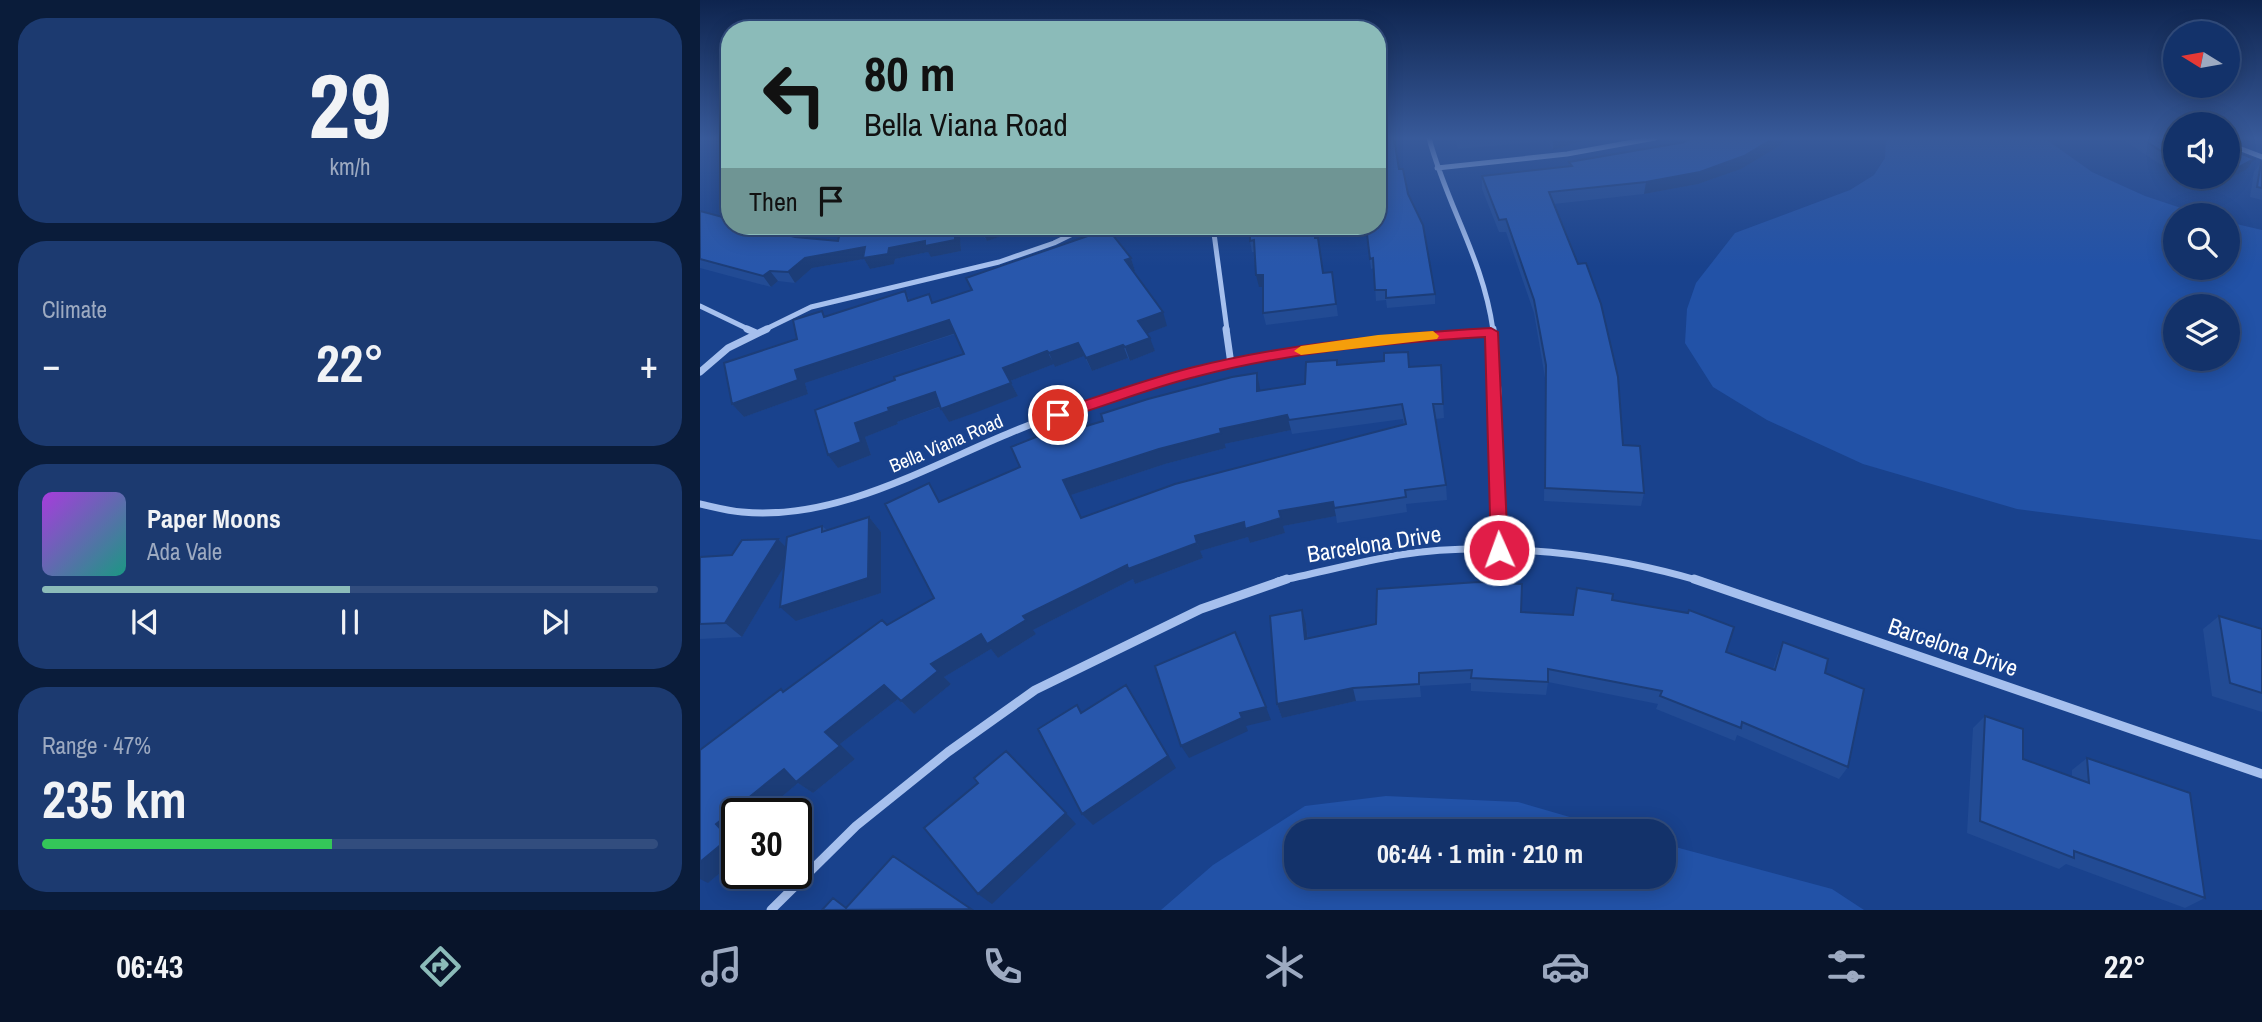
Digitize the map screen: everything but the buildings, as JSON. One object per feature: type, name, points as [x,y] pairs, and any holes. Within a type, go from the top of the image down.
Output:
[{"type":"street","points":[[1443,180],[1470,240],[1488,297],[1499,550]]},
{"type":"street","points":[[700,372],[728,348],[811,307],[999,262],[1070,235]]},
{"type":"street","points":[[1214,235],[1231,364]]},
{"type":"street","points":[[700,306],[756,333]]},
{"type":"street","name":"Bella Viana Road","points":[[700,504],[727,512],[762,515],[858,498],[1012,432],[1104,398],[1231,364],[1378,340],[1491,332]]},
{"type":"street","name":"Barcelona Drive","points":[[771,910],[856,826],[948,752],[1035,690],[1200,609],[1275,582],[1400,555],[1499,550],[1584,556],[1656,568],[1752,597],[2262,774]]},
{"type":"shaded area","points":[[1865,180],[2111,180],[2166,203],[2163,203],[2163,280],[2240,280],[2240,225],[2262,230],[2262,540],[2017,509],[1863,464],[1767,420],[1713,387],[1685,343],[1687,309],[1696,283],[1735,233],[1850,190]]},
{"type":"shaded area","points":[[1386,796],[1518,802],[1577,819],[1285,819],[1305,806]]},
{"type":"shaded area","points":[[1284,819],[1284,889],[1676,889],[1676,847],[1832,889],[1864,910],[1161,910],[1213,865]]},
{"type":"slow traffic","points":[[1301,351],[1378,340],[1433,336]]},
{"type":"route","points":[[1058,415],[1104,398],[1191,373],[1272,355],[1378,340],[1491,332],[1495,364],[1499,550]]}]
